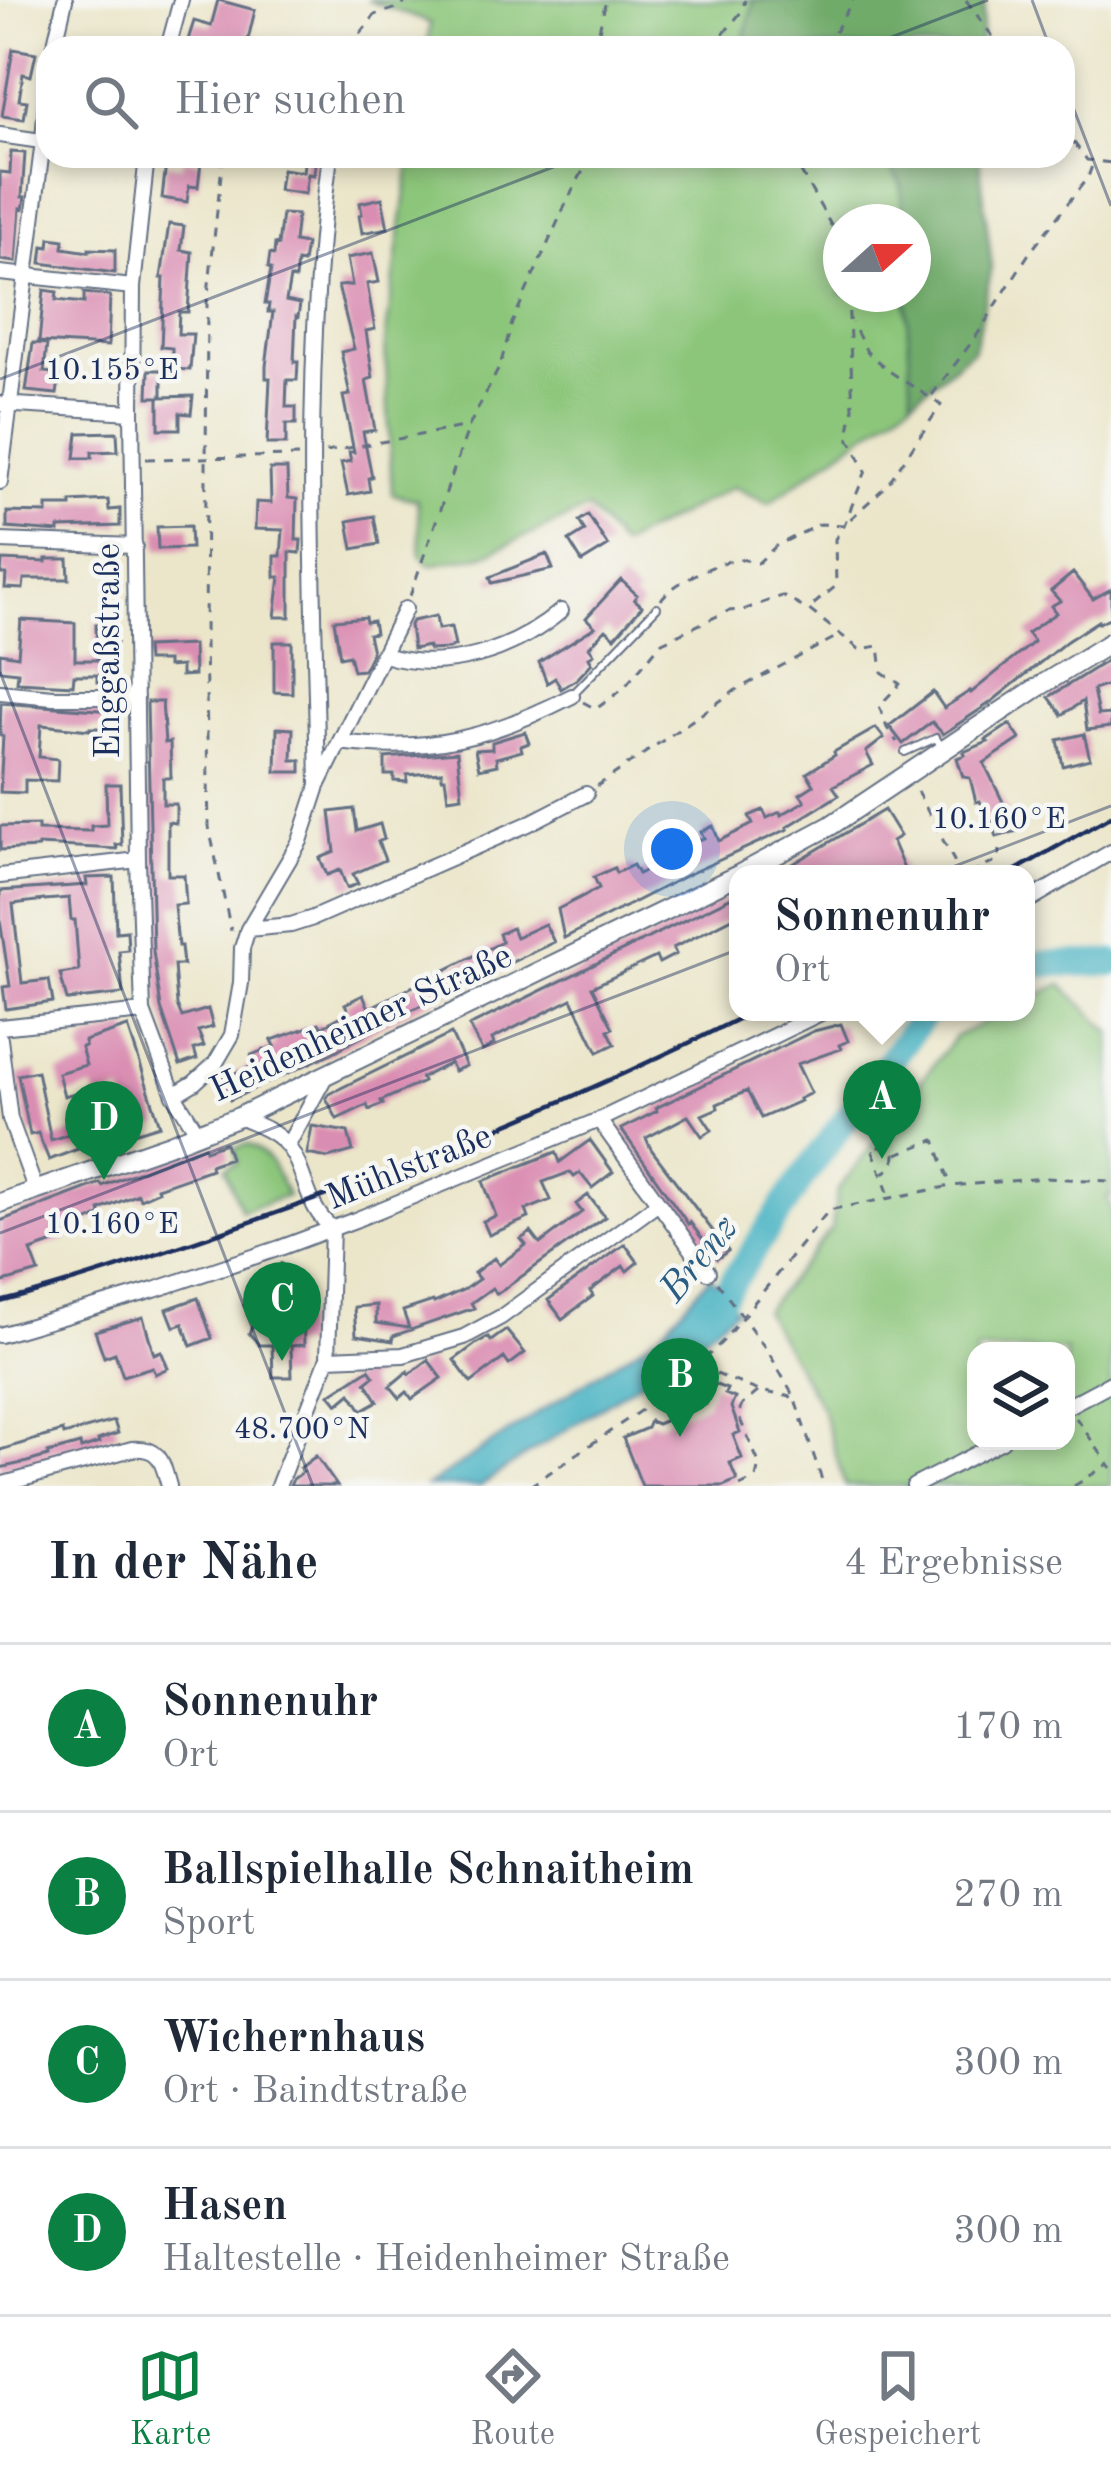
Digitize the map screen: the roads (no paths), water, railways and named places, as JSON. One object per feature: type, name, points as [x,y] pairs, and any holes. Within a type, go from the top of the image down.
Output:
[{"type":"street","points":[[57,36],[65,0]]},
{"type":"street","points":[[171,36],[181,0]]},
{"type":"street","points":[[0,135],[36,140]]},
{"type":"street","points":[[0,482],[6,404],[41,168]]},
{"type":"street","name":"Enggaßstraße","points":[[146,168],[134,287],[132,412],[143,1012],[174,1094],[198,1133]]},
{"type":"street","points":[[317,786],[312,368],[318,244],[328,168]]},
{"type":"street","points":[[0,273],[134,287]]},
{"type":"street","points":[[6,404],[132,412]]},
{"type":"street","points":[[0,541],[135,546]]},
{"type":"street","points":[[174,1094],[215,1064],[232,1036],[248,929],[299,841],[317,786],[405,608]]},
{"type":"street","points":[[384,655],[407,662],[463,659],[518,641],[562,611]]},
{"type":"street","name":"Heidenheimer Straße","points":[[756,865],[830,826],[1111,642]]},
{"type":"street","points":[[0,692],[136,697]]},
{"type":"street","points":[[340,742],[418,746],[457,741],[530,717],[572,696]]},
{"type":"street","points":[[248,929],[313,918],[586,794]]},
{"type":"street","points":[[1035,897],[1111,852]]},
{"type":"street","points":[[0,876],[138,860]]},
{"type":"street","name":"Heidenheimer Straße","points":[[0,1203],[238,1117],[729,879]]},
{"type":"street","points":[[0,1027],[143,1012]]},
{"type":"street","name":"Mühlstraße","points":[[0,1336],[154,1290],[332,1228],[599,1120],[804,1021]]},
{"type":"street","points":[[0,1039],[10,1119],[36,1191]]},
{"type":"street","points":[[288,1145],[325,1077]]},
{"type":"street","points":[[238,1117],[271,1130],[288,1145],[310,1202],[332,1228],[328,1358],[278,1486]]},
{"type":"street","points":[[599,1120],[708,1272]]},
{"type":"street","points":[[328,1358],[404,1355],[464,1337],[501,1317],[657,1204]]},
{"type":"street","points":[[1075,1403],[1111,1383]]},
{"type":"street","points":[[0,1485],[146,1448],[156,1454],[169,1486]]},
{"type":"street","points":[[914,1486],[984,1450]]},
{"type":"lane","points":[[572,696],[657,607]]},
{"type":"lane","points":[[905,752],[936,738],[944,749]]},
{"type":"water","points":[[710,1276],[736,1309],[679,1356],[480,1486],[427,1486],[660,1333]]},
{"type":"waterway","name":"Brenz","points":[[1035,964],[1111,963]]},
{"type":"waterway","name":"Brenz","points":[[702,1318],[715,1307],[805,1174],[919,1021]]},
{"type":"railway","points":[[1025,865],[1111,816]]},
{"type":"railway","points":[[0,1302],[119,1267],[367,1180],[562,1101],[734,1021]]},
{"type":"place","name":"Sonnenuhr","points":[[882,1159]]},
{"type":"place","name":"Hasen","points":[[104,1180]]},
{"type":"place","name":"Wichernhaus","points":[[282,1361]]},
{"type":"place","name":"Ballspielhalle Schnaitheim","points":[[680,1437]]}]
